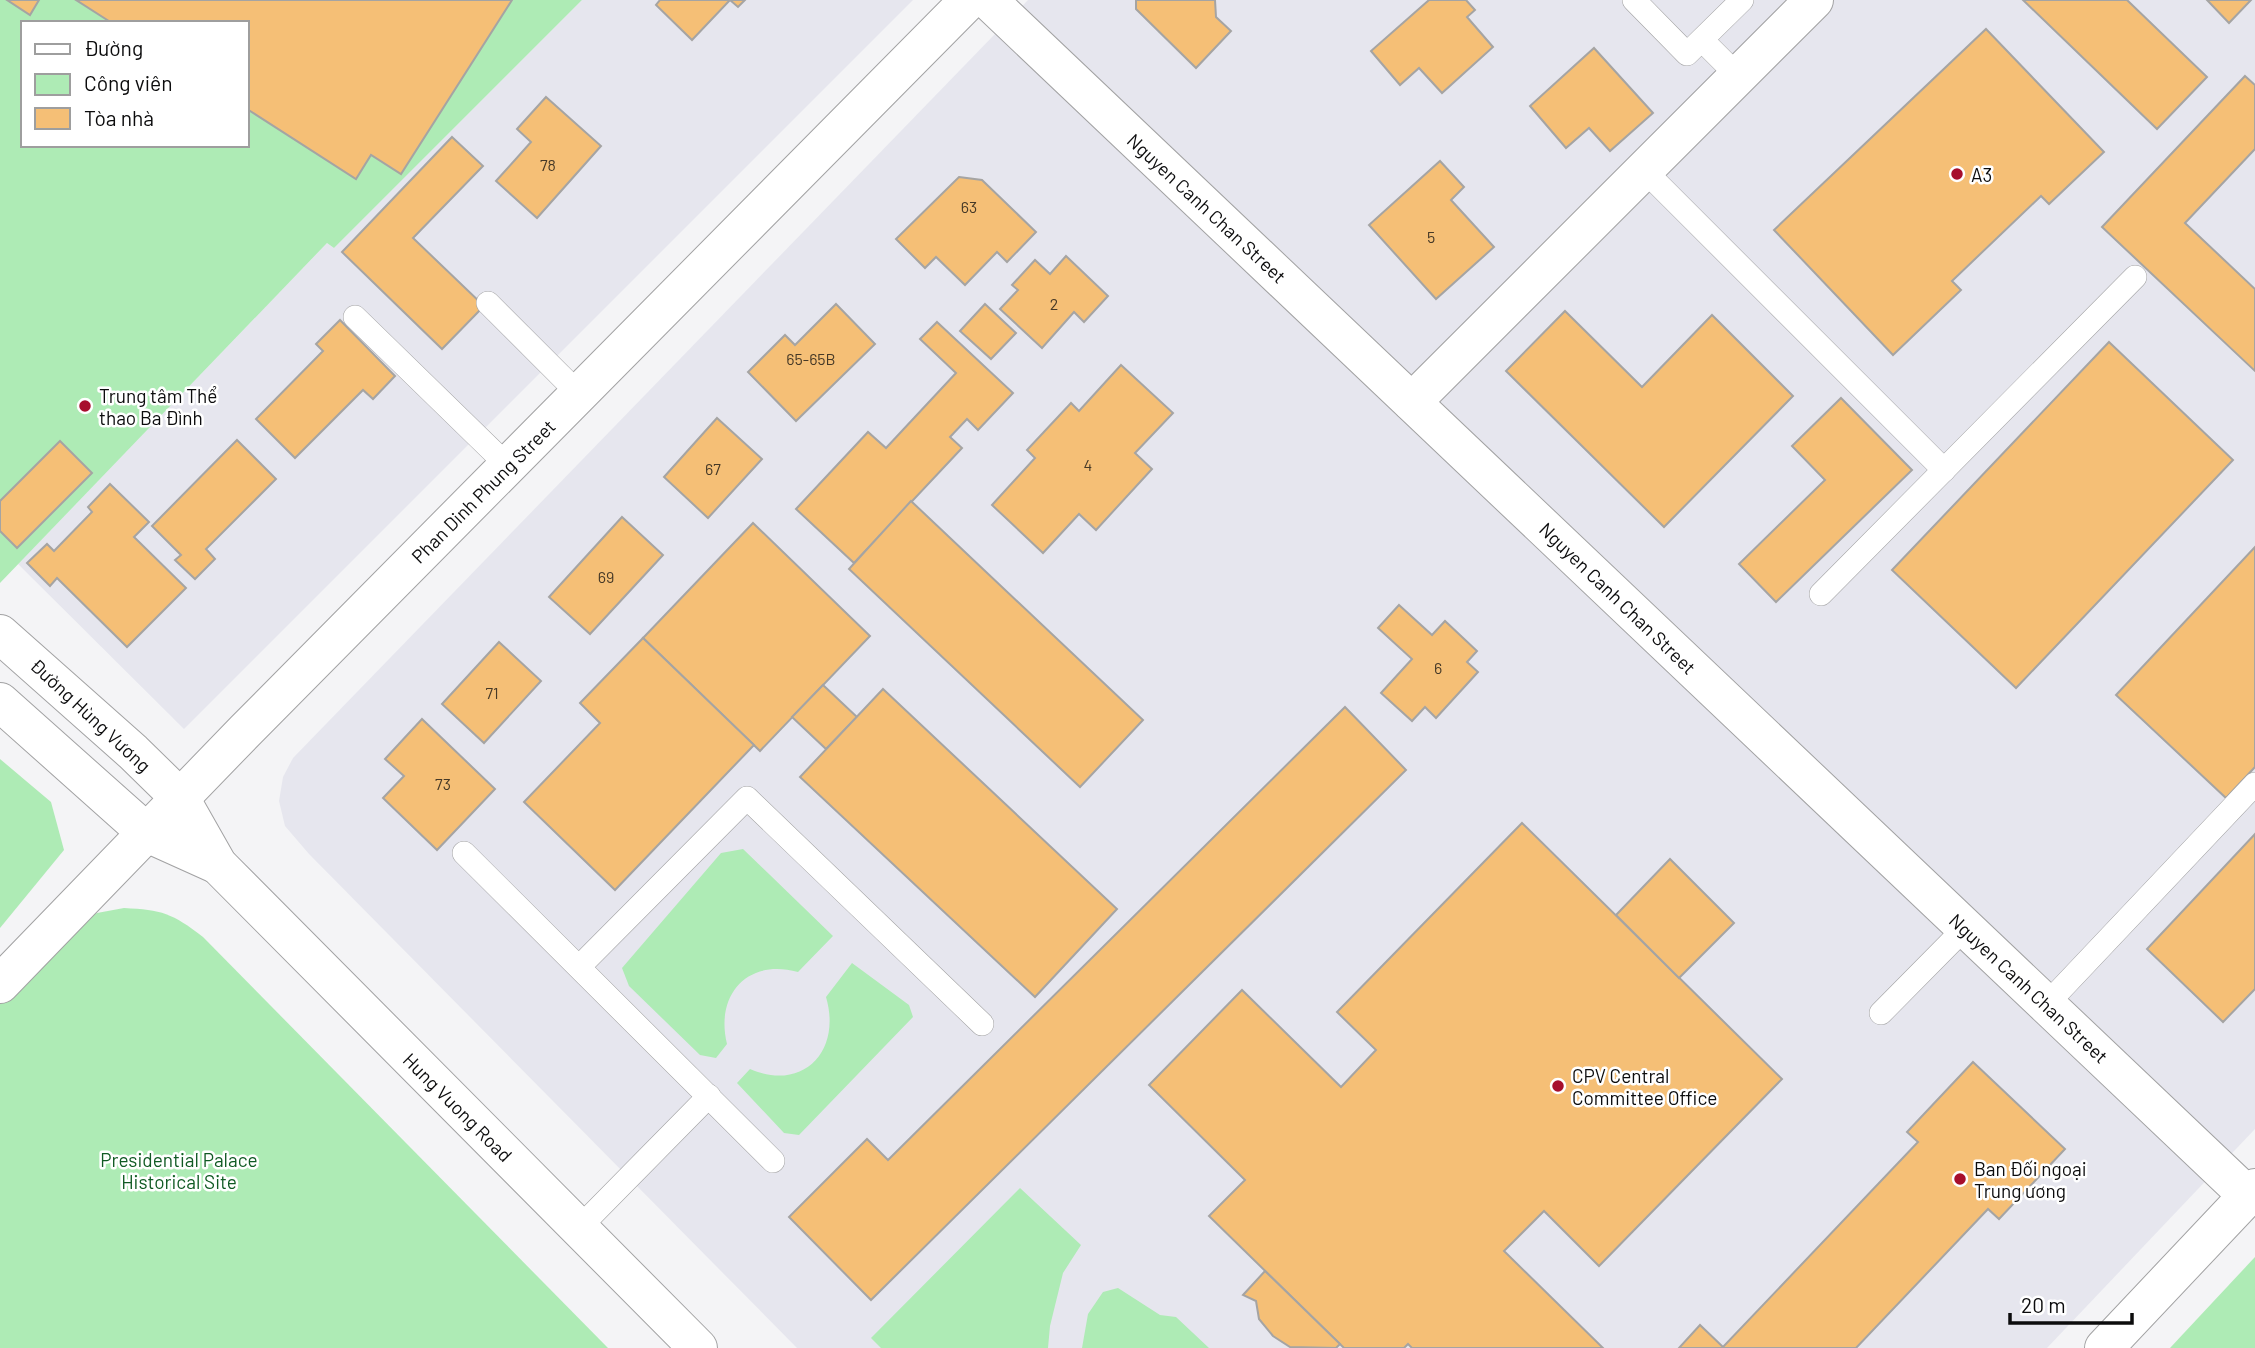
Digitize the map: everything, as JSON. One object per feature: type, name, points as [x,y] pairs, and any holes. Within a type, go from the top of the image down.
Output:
[{"type":"main road","name":"Phan Dinh Phung Street","points":[[0,984],[180,798],[969,0]]},
{"type":"main road","name":"Nguyen Canh Chan Street","points":[[988,0],[1965,928],[2251,1192]]},
{"type":"main road","points":[[1412,402],[1814,0]]},
{"type":"main road","name":"Đường Hùng Vương","points":[[0,634],[133,752],[180,798]]},
{"type":"main road","points":[[0,702],[147,833]]},
{"type":"main road","name":"Hung Vuong Road","points":[[180,798],[218,866],[698,1348]]},
{"type":"main road","name":"Hung Vuong Road","points":[[147,833],[218,866]]},
{"type":"main road","points":[[2104,1348],[2251,1192]]},
{"type":"lane","points":[[1634,0],[1687,54],[1742,0]]},
{"type":"lane","points":[[1702,40],[1738,76]]},
{"type":"lane","points":[[1644,170],[1944,470]]},
{"type":"lane","points":[[1821,594],[2135,277]]},
{"type":"lane","points":[[488,303],[579,394]]},
{"type":"lane","points":[[355,317],[508,466]]},
{"type":"lane","points":[[2046,1004],[2255,784]]},
{"type":"lane","points":[[579,967],[747,799],[982,1024]]},
{"type":"lane","points":[[464,853],[773,1161]]},
{"type":"lane","points":[[1881,1013],[1965,928]]},
{"type":"lane","points":[[579,1228],[709,1096]]},
{"type":"shaded area","points":[[582,0],[913,0],[184,729],[18,564],[327,243],[334,248]]},
{"type":"shaded area","points":[[1028,0],[2255,0],[2255,1129],[2047,1348],[797,1348],[309,854],[285,826],[279,801],[283,777],[293,758]]},
{"type":"green space","name":"Trung tâm Thể thao Ba Đình","points":[[0,0],[582,0],[334,248],[327,243],[0,583]]},
{"type":"green space","points":[[0,759],[51,802],[64,850],[0,928]]},
{"type":"green space","points":[[743,849],[833,936],[798,972],[764,970],[739,984],[726,1010],[727,1044],[716,1058],[700,1055],[629,986],[622,968],[721,853]]},
{"type":"green space","name":"Presidential Palace Historical Site","points":[[124,908],[166,914],[203,937],[608,1348],[0,1348],[0,1003],[70,929],[97,913]]},
{"type":"green space","points":[[852,963],[909,1005],[913,1017],[799,1135],[784,1133],[737,1083],[750,1069],[769,1075],[786,1075],[802,1071],[814,1062],[823,1050],[828,1034],[830,1017],[826,997]]},
{"type":"green space","points":[[1020,1188],[1081,1245],[1063,1273],[1050,1326],[1048,1348],[881,1348],[871,1338]]},
{"type":"green space","points":[[2255,1257],[2255,1348],[2170,1348]]},
{"type":"green space","points":[[1118,1288],[1160,1315],[1176,1317],[1209,1348],[1082,1348],[1088,1314],[1103,1292]]},
{"type":"building","points":[[7,0],[39,0],[30,15]]},
{"type":"building","points":[[76,0],[512,0],[401,174],[371,155],[356,179],[248,110],[248,21],[109,21]]},
{"type":"building","points":[[660,0],[730,0],[692,40],[656,5]]},
{"type":"building","points":[[730,0],[745,0],[738,7]]},
{"type":"building","points":[[1136,0],[1215,0],[1216,17],[1231,31],[1196,68],[1136,9]]},
{"type":"building","points":[[1429,0],[1466,0],[1475,10],[1467,17],[1493,47],[1442,93],[1419,68],[1400,85],[1371,51]]},
{"type":"building","points":[[2023,0],[2127,0],[2207,77],[2157,129]]},
{"type":"building","points":[[2207,0],[2251,0],[2229,23]]},
{"type":"building","name":"A3","points":[[1986,29],[2104,152],[2049,204],[2041,196],[1952,281],[1961,290],[1893,355],[1774,230]]},
{"type":"building","points":[[1594,48],[1653,113],[1610,151],[1589,128],[1566,148],[1530,106]]},
{"type":"building","points":[[2245,76],[2255,85],[2255,149],[2185,223],[2255,289],[2255,371],[2102,227]]},
{"type":"building","points":[[546,97],[601,146],[537,218],[496,181],[531,142],[517,129]]},
{"type":"building","points":[[452,137],[483,166],[413,238],[484,306],[442,349],[342,252]]},
{"type":"building","points":[[1440,161],[1464,187],[1451,200],[1494,247],[1436,299],[1369,225]]},
{"type":"building","points":[[959,177],[982,180],[1036,232],[1007,262],[997,252],[965,285],[936,257],[925,268],[896,239]]},
{"type":"building","points":[[1066,256],[1108,296],[1084,322],[1074,312],[1042,348],[1000,309],[1018,290],[1012,285],[1035,260],[1050,274]]},
{"type":"building","points":[[836,304],[875,344],[796,421],[748,372],[785,335],[795,345]]},
{"type":"building","points":[[985,304],[1016,333],[991,359],[960,331]]},
{"type":"building","points":[[1565,311],[1642,387],[1712,315],[1793,396],[1664,527],[1506,371]]},
{"type":"building","points":[[340,320],[395,376],[373,399],[363,390],[295,458],[256,419],[323,351],[316,344]]},
{"type":"building","points":[[937,322],[1013,393],[978,430],[967,419],[950,437],[962,448],[854,563],[796,509],[868,432],[886,448],[956,373],[920,339]]},
{"type":"building","points":[[2109,342],[2233,460],[2016,688],[1892,570]]},
{"type":"building","points":[[1121,365],[1173,413],[1135,453],[1152,469],[1096,530],[1079,514],[1043,553],[992,505],[1035,458],[1027,450],[1071,403],[1079,411]]},
{"type":"building","points":[[1841,398],[1912,470],[1776,602],[1739,564],[1825,480],[1792,446]]},
{"type":"building","points":[[717,418],[762,459],[708,518],[664,477]]},
{"type":"building","points":[[237,440],[276,479],[206,549],[215,559],[195,579],[175,560],[181,555],[152,526]]},
{"type":"building","points":[[60,441],[92,473],[17,548],[0,531],[0,501]]},
{"type":"building","points":[[110,484],[149,522],[134,537],[186,588],[127,647],[57,578],[50,586],[27,563],[47,544],[54,551],[92,512],[88,507]]},
{"type":"building","points":[[911,501],[1143,720],[1080,787],[849,569]]},
{"type":"building","points":[[622,517],[663,555],[590,634],[549,597]]},
{"type":"building","points":[[753,523],[870,636],[760,751],[643,638]]},
{"type":"building","points":[[2255,547],[2255,767],[2226,798],[2116,695]]},
{"type":"building","points":[[1399,605],[1432,635],[1445,621],[1477,651],[1467,662],[1478,672],[1436,718],[1425,707],[1412,721],[1381,693],[1412,659],[1378,628]]},
{"type":"building","points":[[643,638],[754,745],[615,890],[524,802],[600,723],[580,703]]},
{"type":"building","points":[[499,642],[541,681],[484,743],[442,704]]},
{"type":"building","points":[[823,685],[857,717],[826,749],[792,717]]},
{"type":"building","points":[[883,689],[1117,909],[1035,997],[800,777]]},
{"type":"building","points":[[1345,707],[1406,770],[871,1300],[789,1217],[867,1139],[888,1160]]},
{"type":"building","points":[[422,719],[495,789],[437,850],[383,798],[404,776],[385,759]]},
{"type":"building","name":"CPV Central Committee Office","points":[[1522,823],[1782,1079],[1599,1266],[1544,1211],[1504,1251],[1603,1348],[1412,1348],[1408,1344],[1404,1348],[1344,1348],[1209,1216],[1245,1180],[1149,1085],[1242,990],[1341,1087],[1376,1050],[1337,1012]]},
{"type":"building","points":[[2255,834],[2255,989],[2223,1022],[2147,949]]},
{"type":"building","points":[[1670,859],[1734,923],[1679,978],[1616,915]]},
{"type":"building","name":"Ban Đối ngoại Trung ương","points":[[1973,1062],[2065,1149],[1999,1219],[1988,1209],[1856,1348],[1679,1348],[1700,1325],[1723,1347],[1918,1142],[1907,1132]]},
{"type":"building","points":[[1265,1271],[1340,1344],[1336,1348],[1290,1347],[1273,1336],[1259,1319],[1256,1301],[1243,1295]]},
{"type":"place","name":"A3","points":[[1957,174]]},
{"type":"place","name":"Trung tâm Thể thao Ba Đình","points":[[85,406]]},
{"type":"place","name":"CPV Central Committee Office","points":[[1558,1086]]},
{"type":"place","name":"Ban Đối ngoại Trung ương","points":[[1960,1179]]}]
